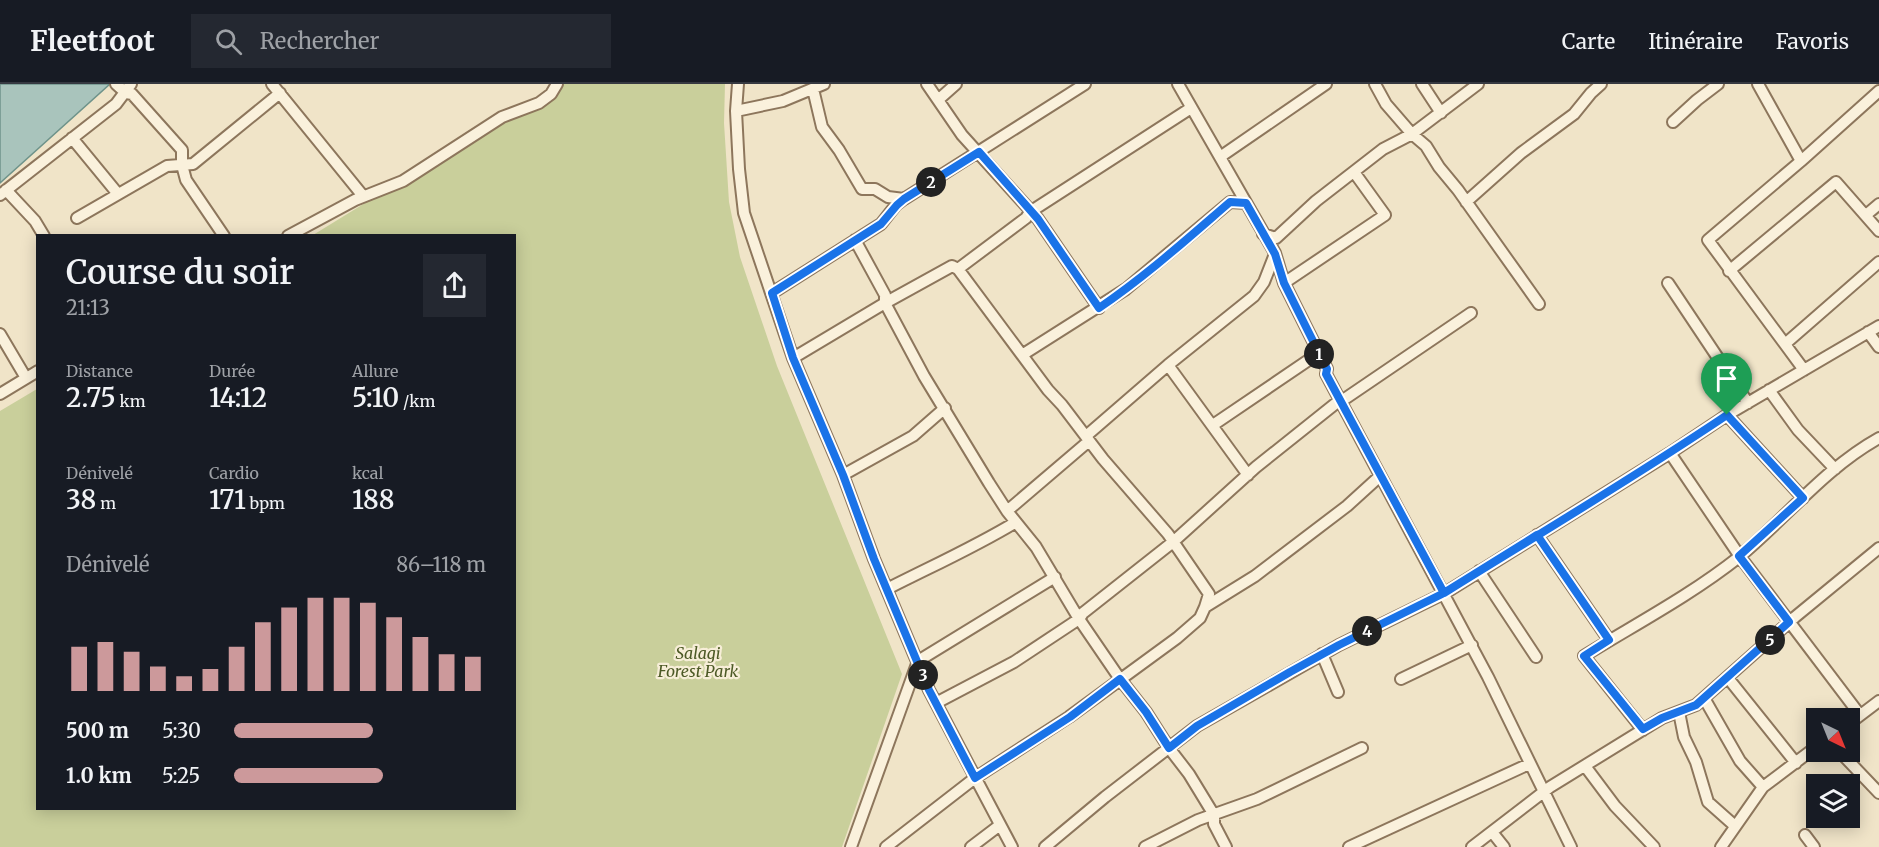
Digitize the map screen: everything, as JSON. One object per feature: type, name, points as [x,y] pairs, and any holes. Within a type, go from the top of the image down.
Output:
[{"type":"street","points":[[116,84],[128,88],[182,150],[182,165],[186,180],[223,234]]},
{"type":"street","points":[[292,234],[363,196],[403,181],[502,117],[539,103],[558,84]]},
{"type":"street","points":[[738,84],[736,111],[744,213],[793,358],[936,704],[1012,847]]},
{"type":"street","points":[[927,84],[962,135],[1038,219],[1099,308]]},
{"type":"street","points":[[938,100],[956,84]]},
{"type":"street","points":[[772,293],[881,224],[904,199],[1085,84]]},
{"type":"street","points":[[1178,84],[1275,254],[1284,283],[1327,369],[1326,374],[1472,645],[1571,847]]},
{"type":"street","points":[[1220,157],[1326,84]]},
{"type":"street","points":[[1375,84],[1386,104],[1412,134],[1426,146],[1539,304]]},
{"type":"street","points":[[1422,84],[1441,113]]},
{"type":"street","points":[[1263,234],[1276,238],[1317,201],[1383,149],[1412,134],[1478,84]]},
{"type":"street","points":[[1466,202],[1521,153],[1574,114],[1601,84]]},
{"type":"street","points":[[1673,122],[1706,88],[1718,84]]},
{"type":"street","points":[[1758,84],[1801,161]]},
{"type":"street","points":[[736,111],[783,101],[818,86],[822,127],[840,150],[862,189],[875,189],[888,197],[904,199]]},
{"type":"street","points":[[43,234],[34,221],[3,192],[116,104],[128,88]]},
{"type":"street","points":[[77,218],[167,166],[193,164],[276,88],[363,196]]},
{"type":"street","points":[[1804,370],[1729,272],[1708,240],[1879,92]]},
{"type":"street","points":[[958,269],[1026,218],[1030,212],[1191,108]]},
{"type":"street","points":[[72,138],[118,195]]},
{"type":"street","points":[[1284,283],[1385,215],[1354,172]]},
{"type":"street","points":[[1729,272],[1836,182],[1879,231]]},
{"type":"street","points":[[1022,355],[1126,290],[1230,202],[1246,203]]},
{"type":"street","points":[[1866,215],[1879,204]]},
{"type":"street","points":[[855,240],[885,295],[885,303],[924,376],[1008,511],[1036,547],[1079,620],[1189,774],[1214,815],[1214,824],[1226,847]]},
{"type":"street","points":[[1008,511],[1168,365],[1254,296],[1264,282],[1275,254]]},
{"type":"street","points":[[1785,345],[1879,262]]},
{"type":"street","points":[[793,358],[952,266],[958,269],[1088,439],[1134,496],[1159,522],[1209,594],[1200,618],[1177,638],[1070,717],[975,778],[886,847]]},
{"type":"street","points":[[1668,284],[1748,403]]},
{"type":"street","points":[[936,704],[1014,662],[1079,620],[1083,613],[1173,542],[1248,475],[1340,400],[1347,398],[1471,313]]},
{"type":"street","points":[[1045,847],[1197,726],[1322,654],[1444,593],[1670,453],[1727,415],[1879,326]]},
{"type":"street","points":[[1868,332],[1879,347]]},
{"type":"street","points":[[0,334],[26,378]]},
{"type":"street","points":[[1213,425],[1319,353]]},
{"type":"street","points":[[1168,365],[1248,475]]},
{"type":"street","points":[[0,394],[36,372]]},
{"type":"street","points":[[1769,390],[1798,430],[1835,469]]},
{"type":"street","points":[[843,475],[913,436],[945,408]]},
{"type":"street","points":[[1727,415],[1803,498]]},
{"type":"street","points":[[1643,729],[1584,656],[1703,583],[1739,556],[1835,469],[1879,438]]},
{"type":"street","points":[[1670,453],[1739,556],[1855,708]]},
{"type":"street","points":[[1205,607],[1255,576],[1347,506],[1380,476]]},
{"type":"street","points":[[887,590],[970,546],[990,538],[1016,522]]},
{"type":"street","points":[[1537,535],[1609,640]]},
{"type":"street","points":[[1472,847],[1543,792],[1662,718],[1696,705],[1789,622],[1879,548]]},
{"type":"street","points":[[1479,571],[1536,657]]},
{"type":"street","points":[[851,847],[918,661],[1055,577]]},
{"type":"street","points":[[1401,679],[1472,645]]},
{"type":"street","points":[[1322,654],[1338,692]]},
{"type":"street","points":[[1728,678],[1796,763]]},
{"type":"street","points":[[1704,698],[1740,761],[1762,787]]},
{"type":"street","points":[[1860,715],[1879,701]]},
{"type":"street","points":[[1678,711],[1684,737],[1696,762],[1708,802],[1735,826]]},
{"type":"street","points":[[1145,847],[1198,820],[1257,799],[1362,748]]},
{"type":"street","points":[[1721,847],[1762,787],[1806,755]]},
{"type":"street","points":[[1850,762],[1879,793]]},
{"type":"street","points":[[1349,847],[1529,764]]},
{"type":"street","points":[[1585,766],[1615,806],[1654,847]]},
{"type":"street","points":[[971,847],[1000,825]]},
{"type":"street","points":[[1492,832],[1504,847]]},
{"type":"street","points":[[1804,835],[1814,847]]},
{"type":"green space","name":"Salagi Forest Park","points":[[559,84],[725,84],[724,123],[729,202],[740,257],[777,366],[902,674],[842,847],[0,847],[0,411],[36,390],[36,810],[516,810],[516,234],[315,234]]},
{"type":"water","points":[[0,84],[110,84],[0,183]]},
{"type":"route","points":[[1727,415],[1670,453],[1537,535],[1444,593],[1326,374],[1327,369],[1284,283],[1275,254],[1246,203],[1230,202],[1126,290],[1099,308],[1038,219],[979,152],[904,199],[881,224],[772,293],[793,358],[843,475],[874,559],[929,690],[975,778],[1070,717],[1120,679],[1146,712],[1169,748],[1197,726],[1290,672],[1444,593],[1479,571],[1537,535],[1609,640],[1584,656],[1643,729],[1662,718],[1696,705],[1789,622],[1739,556],[1803,498],[1727,415]]}]
